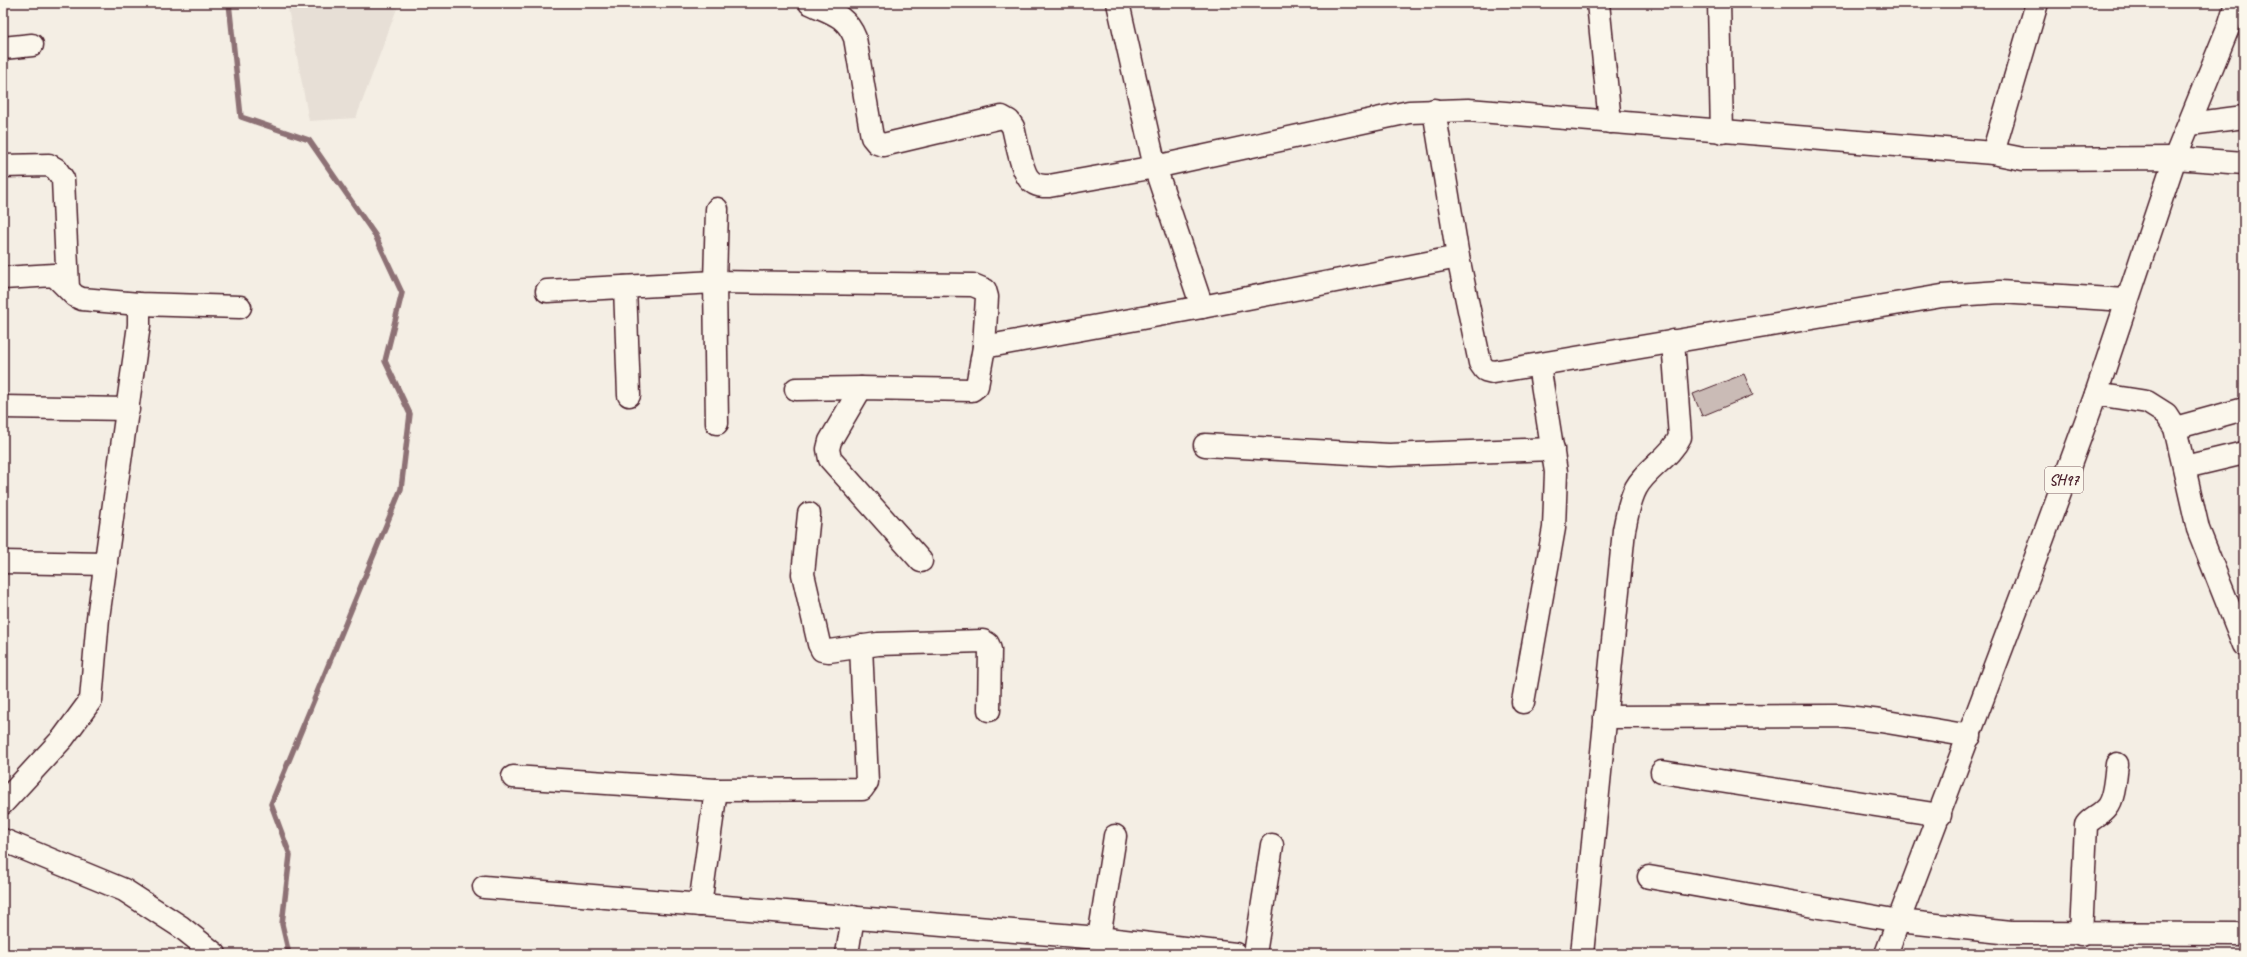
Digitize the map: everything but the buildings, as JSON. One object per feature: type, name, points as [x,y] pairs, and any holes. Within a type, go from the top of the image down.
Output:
[{"type":"street","points":[[810,3],[843,18],[850,26],[855,38],[872,137],[877,143],[883,145],[1002,117],[1009,121],[1013,127],[1025,172],[1030,181],[1038,185],[1049,186],[1155,167],[1409,112],[1434,110],[1468,110],[1993,153],[2022,159],[2175,158],[2244,163]]},
{"type":"street","points":[[1118,3],[1155,167],[1202,307]]},
{"type":"street","points":[[1598,3],[1610,122]]},
{"type":"street","points":[[1719,3],[1722,132]]},
{"type":"street","points":[[1993,153],[2037,3]]},
{"type":"street","name":"SH97","points":[[1886,954],[1970,736],[2096,394],[2126,300],[2175,158],[2230,23],[2236,3]]},
{"type":"street","points":[[3,48],[32,45]]},
{"type":"street","points":[[1434,110],[1458,257],[1480,363],[1485,370],[1493,372],[1539,365],[1948,295],[2000,292],[2126,300]]},
{"type":"street","points":[[2190,124],[2244,117]]},
{"type":"street","points":[[3,166],[49,165],[56,169],[63,179],[68,288]]},
{"type":"street","points":[[717,209],[717,423]]},
{"type":"street","points":[[984,347],[1202,307],[1458,257]]},
{"type":"street","points":[[3,278],[54,275],[75,296],[82,299],[138,304],[240,307]]},
{"type":"street","points":[[547,291],[716,282],[979,286],[985,290],[987,297],[984,347],[977,386],[972,390],[861,388],[796,389]]},
{"type":"street","points":[[624,287],[629,395]]},
{"type":"street","points":[[3,803],[63,738],[91,700],[98,618],[139,325],[138,304]]},
{"type":"street","points":[[1582,954],[1624,530],[1629,507],[1636,488],[1648,473],[1675,448],[1680,437],[1673,342]]},
{"type":"street","points":[[1523,702],[1554,528],[1556,472],[1539,365]]},
{"type":"street","points":[[861,388],[830,441],[828,449],[830,459],[921,562]]},
{"type":"street","points":[[2096,394],[2147,402],[2166,414],[2175,428],[2198,529],[2244,646]]},
{"type":"street","points":[[3,407],[128,409]]},
{"type":"street","points":[[2175,428],[2244,409]]},
{"type":"street","points":[[1205,445],[1390,455],[1553,449]]},
{"type":"street","points":[[2185,467],[2244,453]]},
{"type":"street","points":[[809,514],[803,574],[819,644],[822,650],[828,651],[861,646],[976,640],[988,644],[990,650],[989,710]]},
{"type":"street","points":[[3,562],[106,564]]},
{"type":"street","points":[[513,777],[716,790],[858,789],[866,786],[861,646]]},
{"type":"street","points":[[1605,716],[1838,716],[1880,721],[1970,736]]},
{"type":"street","points":[[2081,935],[2085,829],[2091,818],[2107,808],[2110,801],[2117,764]]},
{"type":"street","points":[[1662,772],[1940,815]]},
{"type":"street","points":[[700,904],[716,790]]},
{"type":"street","points":[[1099,938],[1115,836]]},
{"type":"street","points":[[3,840],[124,890],[181,926],[215,954]]},
{"type":"street","points":[[1255,954],[1272,845]]},
{"type":"street","points":[[1649,877],[2034,944],[2081,935],[2236,934]]},
{"type":"street","points":[[484,886],[1099,938],[1204,952],[1235,954]]},
{"type":"street","points":[[847,954],[853,917]]},
{"type":"shaded area","points":[[287,3],[399,3],[356,118],[309,121]]},
{"type":"waterway","points":[[229,3],[241,117],[309,140],[375,235],[402,293],[385,361],[410,414],[401,489],[271,804],[290,855],[282,924],[289,954]]}]
